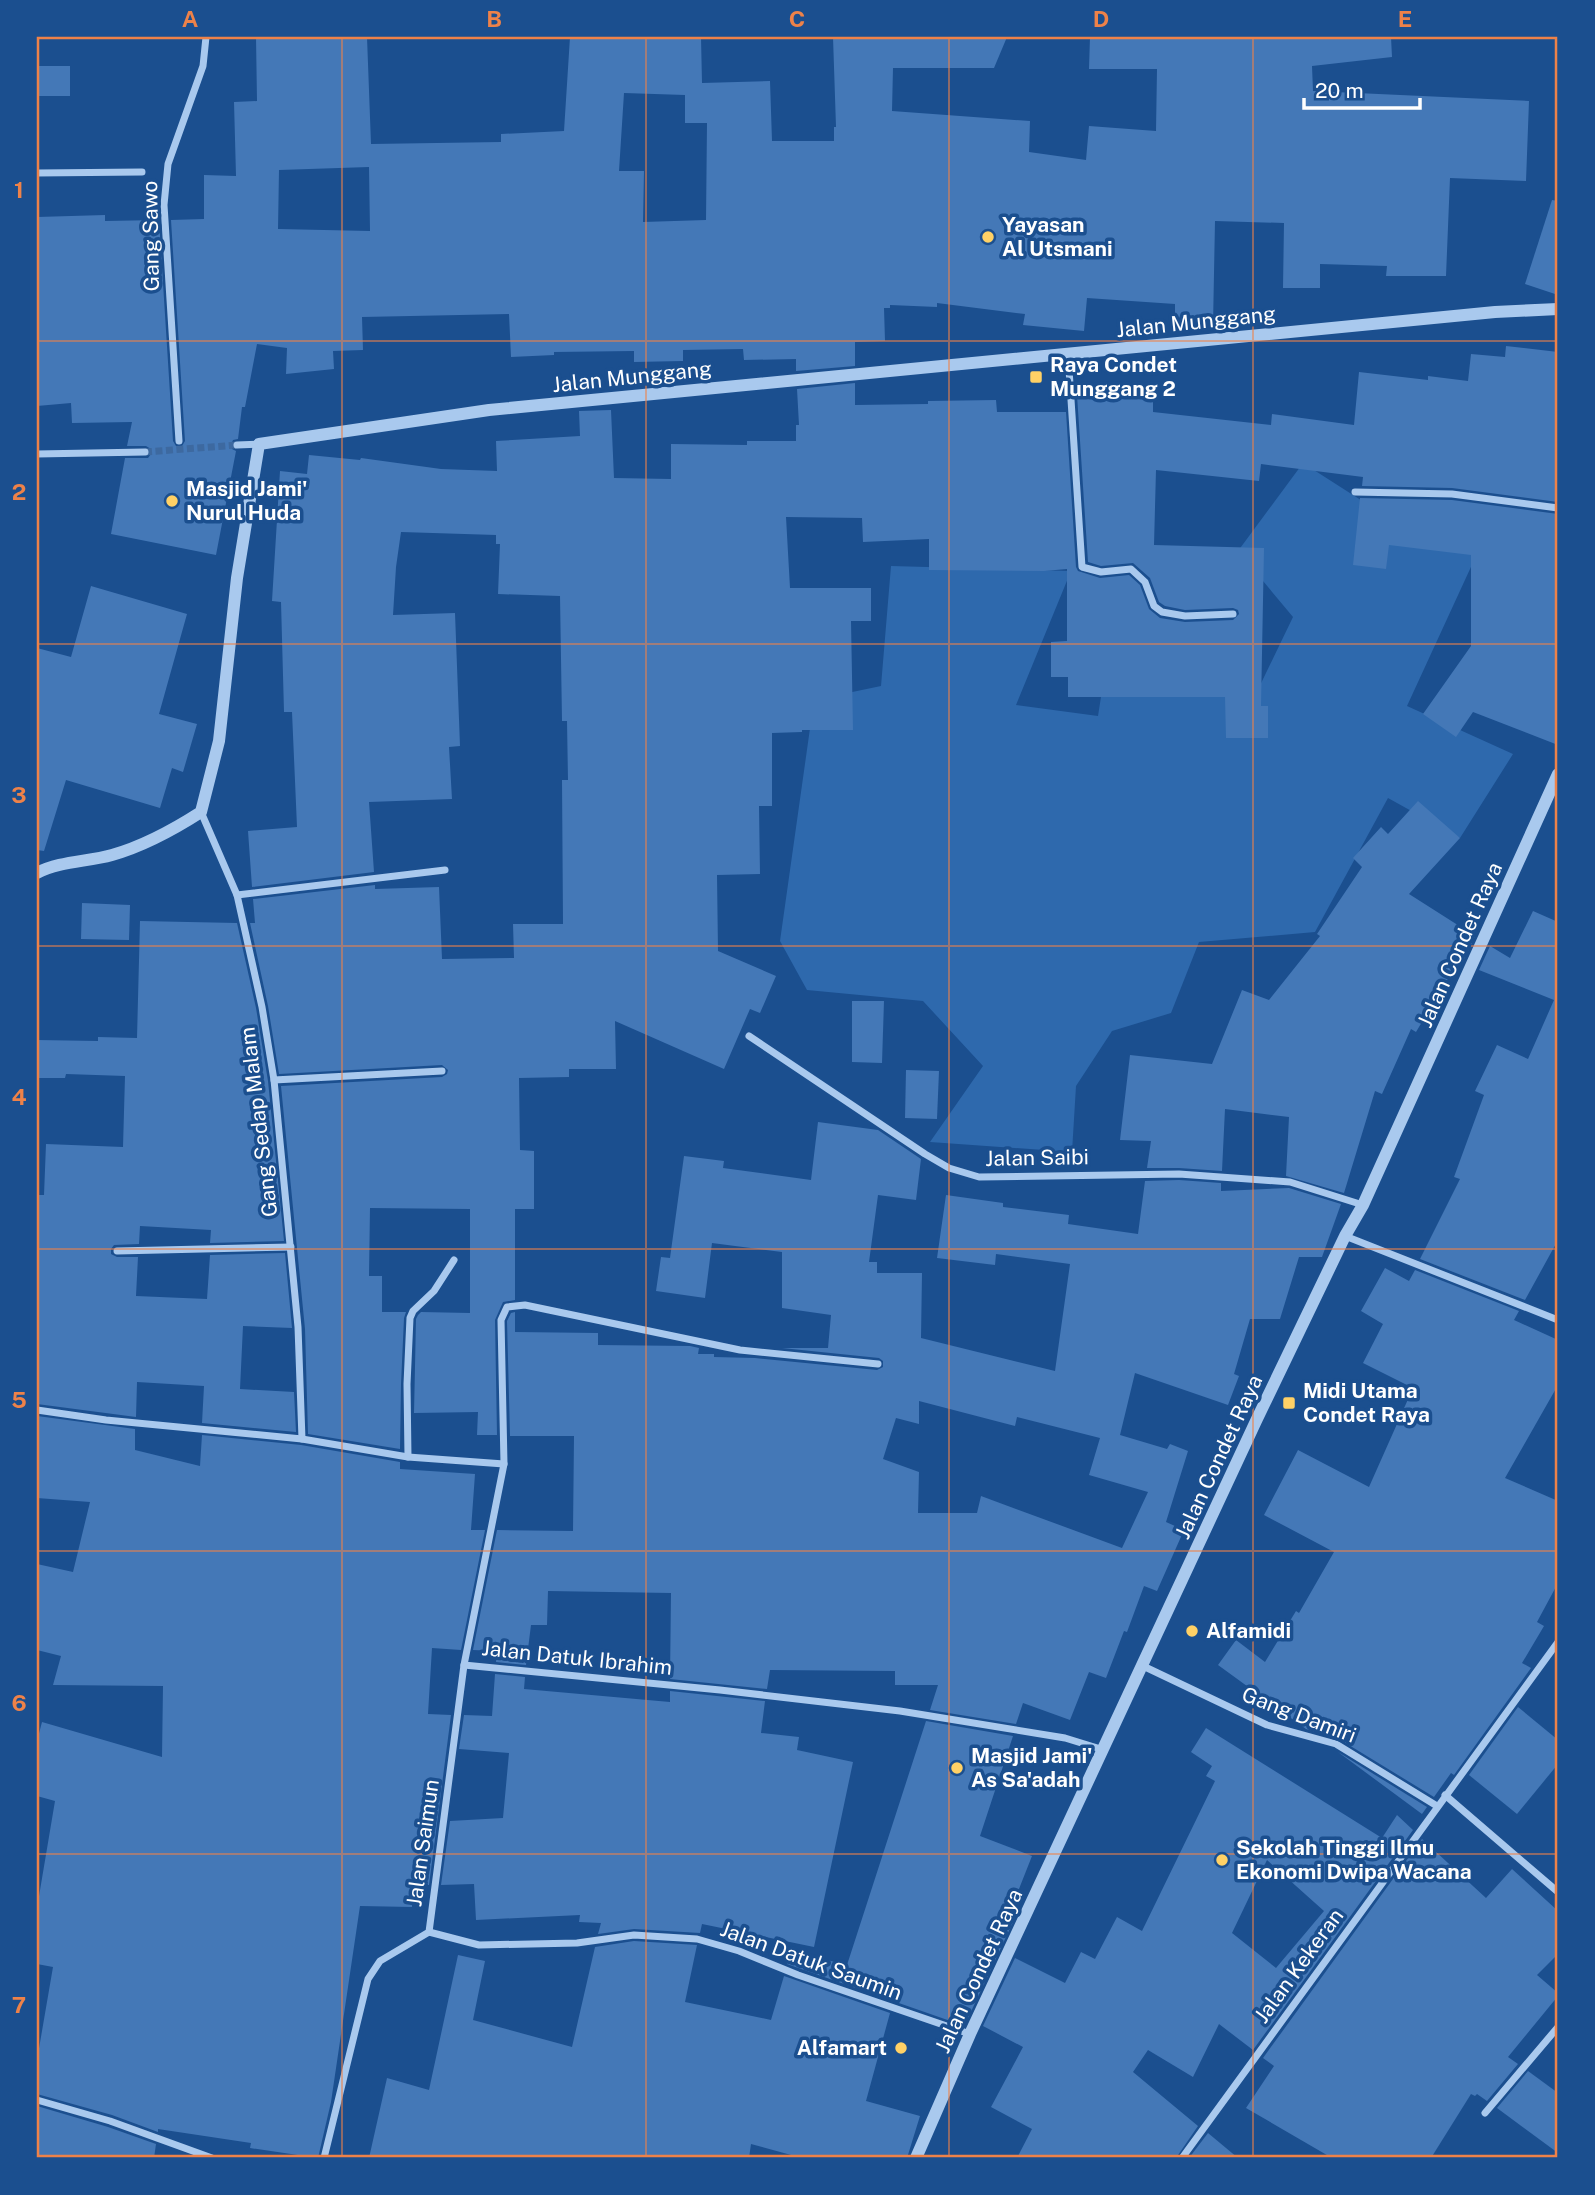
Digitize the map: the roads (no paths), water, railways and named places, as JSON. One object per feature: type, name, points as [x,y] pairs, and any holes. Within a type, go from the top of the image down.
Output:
[{"type":"street","name":"Gang Sawo","points":[[179,441],[164,205],[168,164],[203,66],[206,37]]},
{"type":"street","points":[[37,173],[142,172]]},
{"type":"street","name":"Jalan Munggang","points":[[259,444],[489,410],[1496,312],[1558,309]]},
{"type":"street","points":[[1068,354],[1082,567],[1101,572],[1130,569],[1145,582],[1154,606],[1162,612],[1185,616],[1233,614]]},
{"type":"street","points":[[37,873],[48,867],[111,855],[167,833],[201,812],[219,741],[237,578],[259,444],[237,445]]},
{"type":"street","points":[[37,454],[145,452]]},
{"type":"street","points":[[1355,492],[1452,494],[1558,508]]},
{"type":"street","name":"Jalan Condet Raya","points":[[916,2158],[970,2034],[1256,1422],[1345,1236],[1363,1205],[1558,774]]},
{"type":"street","name":"Gang Sedap Malam","points":[[201,812],[237,895],[262,1007],[274,1080],[298,1327],[302,1439]]},
{"type":"street","points":[[237,895],[444,870]]},
{"type":"street","name":"Jalan Saibi","points":[[749,1036],[925,1154],[949,1168],[979,1177],[1179,1174],[1290,1182],[1363,1205]]},
{"type":"street","points":[[274,1080],[442,1071]]},
{"type":"street","points":[[1345,1236],[1558,1320]]},
{"type":"street","points":[[117,1251],[290,1247]]},
{"type":"street","points":[[408,1457],[410,1318],[413,1311],[434,1291],[454,1260]]},
{"type":"street","name":"Jalan Datuk Ibrahim","points":[[878,1364],[740,1350],[525,1305],[508,1307],[501,1320],[505,1464],[464,1665],[900,1711],[1065,1738],[1104,1750]]},
{"type":"street","points":[[37,1410],[106,1420],[302,1439],[408,1457],[505,1464]]},
{"type":"street","name":"Jalan Kekeran","points":[[1182,2158],[1558,1642]]},
{"type":"street","name":"Jalan Saimun","points":[[324,2158],[368,1979],[380,1961],[429,1932],[464,1665]]},
{"type":"street","name":"Gang Damiri","points":[[1143,1666],[1267,1724],[1336,1744],[1437,1806]]},
{"type":"street","points":[[1445,1795],[1558,1892]]},
{"type":"street","name":"Jalan Datuk Saumin","points":[[429,1932],[479,1945],[577,1943],[634,1935],[697,1939],[739,1951],[798,1975],[970,2034]]},
{"type":"street","points":[[1485,2113],[1558,2026]]},
{"type":"street","points":[[37,2100],[110,2121],[212,2158]]},
{"type":"tunnel","points":[[145,452],[237,445]]},
{"type":"place","name":"Yayasan Al Utsmani","points":[[988,237]]},
{"type":"place","name":"Raya Condet Munggang 2","points":[[1036,377]]},
{"type":"place","name":"Masjid Jami' Nurul Huda","points":[[172,501]]},
{"type":"place","name":"Midi Utama Condet Raya","points":[[1289,1403]]},
{"type":"place","name":"Alfamidi","points":[[1192,1631]]},
{"type":"place","name":"Masjid Jami' As Sa'adah","points":[[957,1768]]},
{"type":"place","name":"Sekolah Tinggi Ilmu Ekonomi Dwipa Wacana","points":[[1222,1860]]},
{"type":"place","name":"Alfamart","points":[[901,2048]]}]
